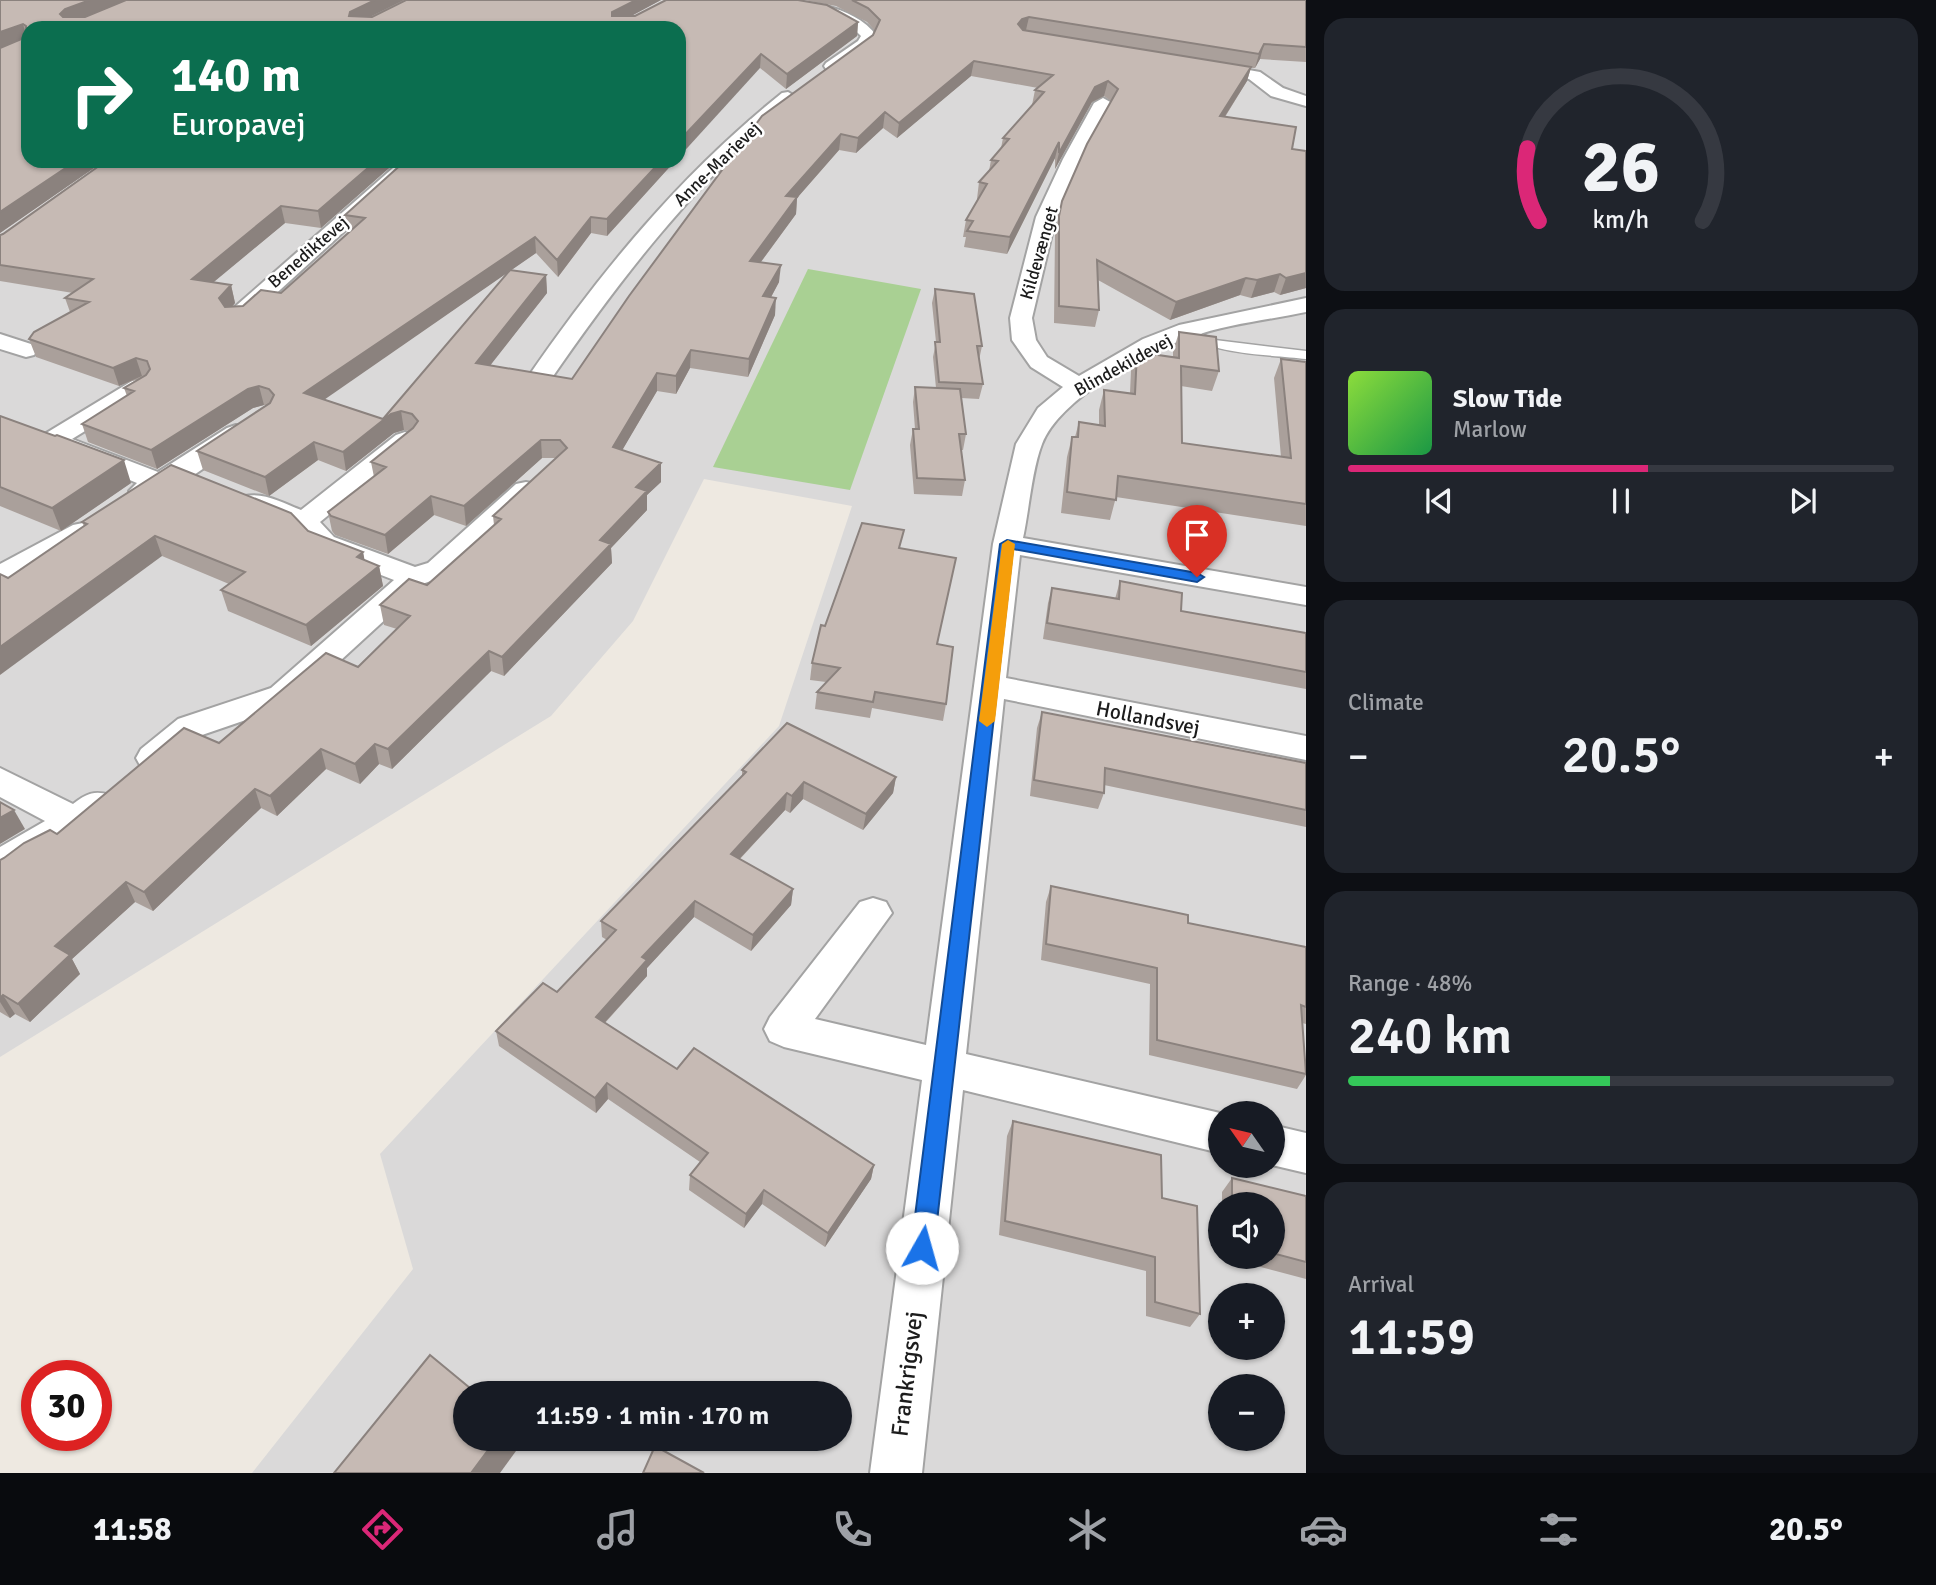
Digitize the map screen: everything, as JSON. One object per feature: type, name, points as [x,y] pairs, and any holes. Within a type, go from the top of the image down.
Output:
[{"type":"street","name":"Anne-Marievej","points":[[540,377],[564,340],[654,226],[725,150],[810,82],[864,44],[869,36],[864,27],[832,14],[757,0]]},
{"type":"street","points":[[1182,63],[1254,75],[1277,92],[1306,101]]},
{"type":"street","name":"Kildevænget","points":[[1079,386],[1039,362],[1024,340],[1021,318],[1046,217],[1072,159],[1103,103]]},
{"type":"street","name":"Benediktevej","points":[[237,317],[404,168]]},
{"type":"street","name":"Blindekildevej","points":[[1007,544],[1029,444],[1047,413],[1079,386],[1151,344],[1187,330],[1257,313],[1306,305]]},
{"type":"street","points":[[1257,313],[1297,328]]},
{"type":"street","points":[[0,341],[26,350]]},
{"type":"street","points":[[141,386],[52,440],[304,520],[324,543],[415,577]]},
{"type":"street","points":[[7,564],[62,546],[115,510],[191,482],[252,422]]},
{"type":"street","points":[[304,520],[405,440]]},
{"type":"street","points":[[0,866],[20,850],[76,822],[190,727],[282,696],[415,577],[438,569],[552,467]]},
{"type":"street","points":[[1007,544],[1306,596]]},
{"type":"street","name":"Frankrigsvej","points":[[896,1473],[1007,544]]},
{"type":"street","name":"Hollandsvej","points":[[991,686],[1306,748]]},
{"type":"street","points":[[0,780],[76,822]]},
{"type":"street","points":[[873,913],[784,1029],[1208,1130]]},
{"type":"street","points":[[1285,1148],[1306,1153]]},
{"type":"lane","points":[[1187,330],[1212,343],[1306,355]]},
{"type":"shaded area","points":[[128,0],[1306,0],[1306,1473],[252,1473],[413,1269],[380,1154],[779,726],[852,506],[704,479],[633,621],[551,716],[0,1057],[0,46],[21,132],[21,168],[686,168],[686,21],[69,21]]},
{"type":"green space","points":[[808,269],[921,289],[850,490],[713,467]]},
{"type":"building","points":[[0,0],[90,0],[65,9],[60,14],[63,17],[85,17],[126,0],[375,0],[350,12],[349,16],[372,17],[406,0],[636,0],[612,12],[612,16],[635,16],[666,0],[798,0],[827,5],[858,22],[787,74],[761,54],[686,134],[686,21],[21,21],[21,25],[0,32]]},
{"type":"building","points":[[852,0],[1306,0],[1306,47],[1264,44],[1259,54],[1029,17],[1018,24],[1023,30],[1251,67],[1220,116],[1296,127],[1292,149],[1306,151],[1306,273],[1286,278],[1280,274],[1257,280],[1246,278],[1176,302],[1097,260],[1099,310],[1059,306],[1059,216],[1062,201],[1087,144],[1118,89],[1108,81],[1095,87],[1059,153],[1059,142],[1010,237],[967,231],[973,221],[966,220],[987,184],[979,182],[998,161],[991,160],[1009,139],[1003,138],[1044,92],[1035,90],[1053,75],[974,61],[899,123],[885,112],[858,138],[841,134],[786,196],[797,197],[750,261],[781,265],[763,296],[776,298],[749,359],[691,350],[676,376],[657,373],[613,447],[661,463],[636,487],[647,491],[600,540],[611,544],[502,657],[489,651],[388,749],[375,744],[355,764],[321,749],[270,796],[255,789],[144,892],[126,882],[55,946],[70,955],[18,1004],[3,995],[0,998],[0,860],[24,843],[50,830],[57,834],[184,728],[219,743],[326,653],[358,667],[410,616],[380,605],[409,579],[427,585],[501,519],[493,516],[567,448],[560,440],[541,440],[464,506],[431,496],[385,535],[331,516],[328,512],[386,467],[371,462],[413,428],[418,421],[412,414],[401,411],[391,414],[343,452],[314,442],[265,477],[197,451],[270,403],[274,395],[269,389],[259,386],[248,389],[151,450],[82,424],[134,391],[124,388],[146,375],[150,369],[147,361],[136,358],[113,368],[29,339],[34,332],[89,302],[65,298],[93,279],[0,265],[0,235],[96,168],[368,168],[318,211],[281,206],[192,279],[231,285],[219,298],[225,307],[243,306],[261,290],[281,293],[365,218],[345,215],[397,168],[654,168],[607,219],[591,217],[557,260],[535,237],[304,393],[383,419],[510,270],[546,275],[476,363],[572,379],[629,296],[762,116],[873,35],[880,20],[868,8]]},
{"type":"building","points":[[21,39],[21,168],[66,168],[0,212],[0,48]]},
{"type":"building","points":[[935,289],[974,294],[982,346],[977,346],[983,384],[939,382],[935,342],[940,342]]},
{"type":"building","points":[[1179,332],[1216,337],[1219,371],[1181,366],[1182,443],[1291,458],[1281,359],[1306,362],[1306,504],[1118,476],[1116,500],[1067,492],[1072,437],[1078,437],[1079,422],[1105,426],[1104,390],[1135,394],[1137,352],[1179,358]]},
{"type":"building","points":[[915,387],[960,389],[966,434],[959,434],[965,480],[917,478],[913,429],[919,429]]},
{"type":"building","points":[[0,416],[124,460],[52,508],[0,487]]},
{"type":"building","points":[[171,465],[291,513],[308,531],[363,552],[357,557],[379,566],[306,625],[221,590],[245,572],[155,536],[0,647],[0,574],[8,578],[87,524],[82,522]]},
{"type":"building","points":[[862,523],[904,530],[899,548],[956,558],[937,644],[953,647],[946,704],[875,692],[873,702],[817,692],[840,668],[812,663],[821,625],[825,626]]},
{"type":"building","points":[[1120,581],[1182,593],[1181,611],[1306,633],[1306,672],[1047,623],[1052,588],[1119,599]]},
{"type":"building","points":[[1042,712],[1306,763],[1306,810],[1105,768],[1104,793],[1034,780]]},
{"type":"building","points":[[787,723],[896,777],[866,814],[804,782],[792,796],[787,793],[731,854],[793,889],[753,935],[695,901],[642,957],[647,960],[596,1017],[677,1069],[694,1048],[874,1165],[828,1233],[764,1190],[746,1214],[690,1175],[708,1153],[607,1083],[595,1098],[496,1031],[543,983],[557,992],[616,930],[601,921],[746,772],[742,770]]},
{"type":"building","points":[[0,802],[14,810],[0,818]]},
{"type":"building","points":[[1051,886],[1188,915],[1188,923],[1306,947],[1306,1007],[1301,1005],[1306,1074],[1157,1040],[1157,968],[1046,944]]},
{"type":"building","points":[[1013,1121],[1161,1155],[1162,1198],[1197,1206],[1200,1314],[1155,1302],[1155,1257],[1005,1221]]},
{"type":"building","points":[[1232,1178],[1306,1196],[1306,1262],[1285,1256],[1285,1192],[1232,1192]]},
{"type":"building","points":[[430,1355],[461,1381],[453,1381],[453,1451],[487,1451],[471,1473],[334,1473]]},
{"type":"building","points":[[653,1451],[664,1451],[704,1473],[643,1473]]},
{"type":"slow traffic","points":[[987,721],[1008,544]]},
{"type":"route","points":[[922,1248],[1007,544],[1197,577]]}]
